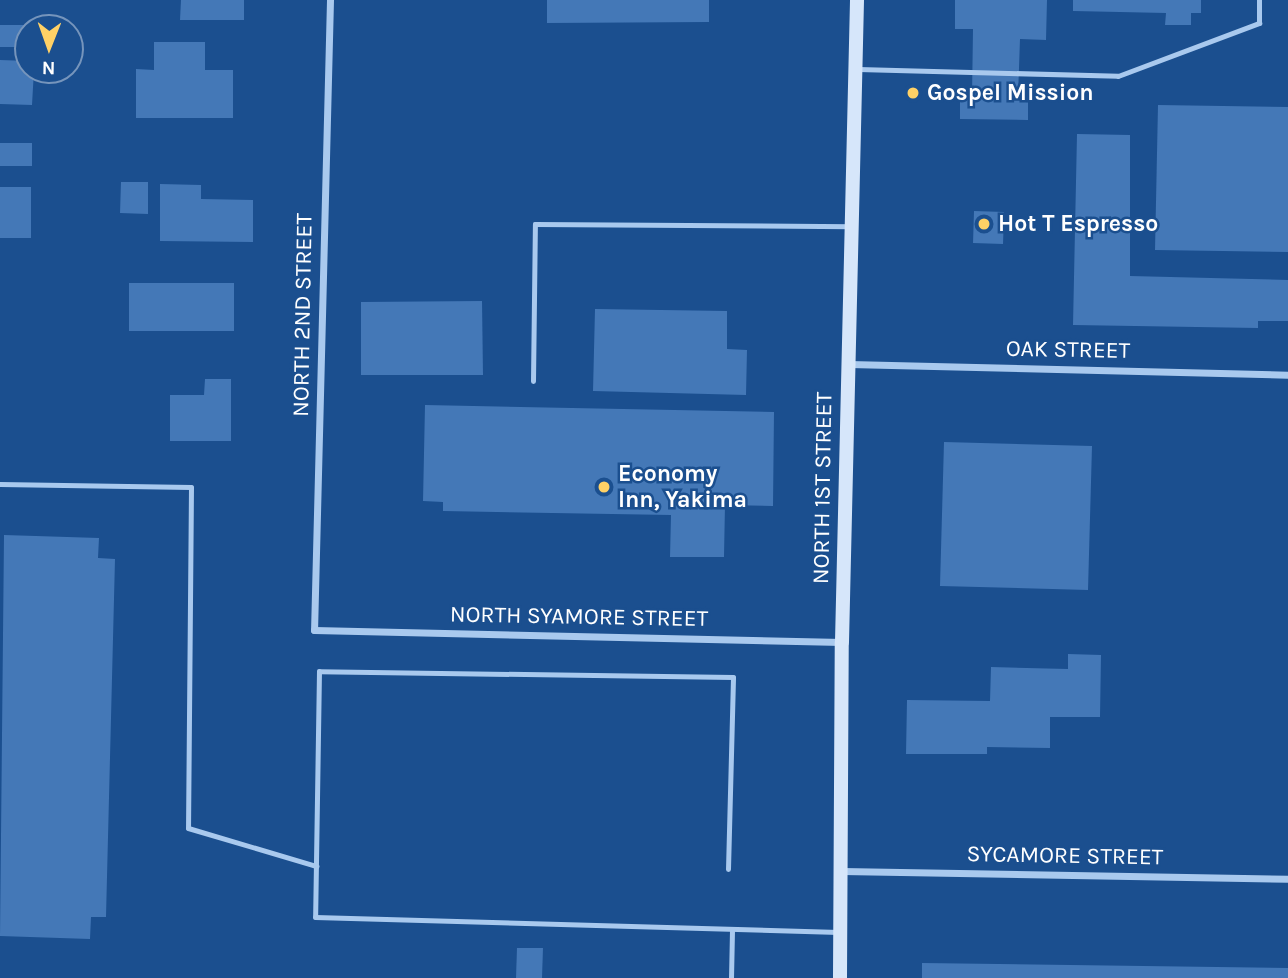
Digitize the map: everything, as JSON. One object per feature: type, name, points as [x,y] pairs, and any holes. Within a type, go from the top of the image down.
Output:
[{"type":"main road","name":"NORTH 1ST STREET","points":[[840,978],[842,642],[857,0]]},
{"type":"street","name":"NORTH 2ND STREET","points":[[314,630],[330,0]]},
{"type":"street","name":"OAK STREET","points":[[848,365],[1288,375]]},
{"type":"street","name":"NORTH SYAMORE STREET","points":[[314,630],[842,642]]},
{"type":"street","name":"SYCAMORE STREET","points":[[842,871],[1288,880]]},
{"type":"lane","points":[[855,69],[1118,76],[1259,23],[1259,0]]},
{"type":"lane","points":[[533,381],[536,223],[851,226]]},
{"type":"lane","points":[[0,484],[191,487],[188,828],[316,866]]},
{"type":"lane","points":[[728,869],[733,677],[319,671],[315,917],[842,932]]},
{"type":"lane","points":[[731,978],[732,929]]},
{"type":"building","points":[[181,0],[244,0],[244,20],[180,20]]},
{"type":"building","points":[[547,0],[709,0],[709,22],[547,23]]},
{"type":"building","points":[[955,0],[1047,0],[1046,40],[1020,39],[1018,97],[1028,97],[1028,120],[960,119],[960,95],[972,96],[973,29],[955,29]]},
{"type":"building","points":[[1073,0],[1201,0],[1201,13],[1191,13],[1191,25],[1165,25],[1166,13],[1073,11]]},
{"type":"building","points":[[0,25],[14,25],[14,47],[0,47]]},
{"type":"building","points":[[154,42],[205,42],[205,70],[233,70],[233,118],[136,118],[136,69],[154,70]]},
{"type":"building","points":[[0,60],[14,60],[14,84],[33,84],[32,105],[0,104]]},
{"type":"building","points":[[1158,105],[1288,107],[1288,252],[1155,250]]},
{"type":"building","points":[[1077,134],[1130,135],[1130,276],[1288,280],[1288,321],[1258,321],[1258,328],[1073,325]]},
{"type":"building","points":[[0,143],[32,143],[32,166],[0,166]]},
{"type":"building","points":[[121,182],[148,182],[148,214],[120,213]]},
{"type":"building","points":[[160,184],[201,185],[201,199],[253,200],[253,242],[160,241]]},
{"type":"building","points":[[0,187],[31,187],[31,238],[0,238]]},
{"type":"building","points":[[974,211],[1004,212],[1003,244],[973,243]]},
{"type":"building","points":[[129,283],[234,283],[234,331],[129,331]]},
{"type":"building","points":[[482,301],[483,375],[361,375],[361,302]]},
{"type":"building","points":[[595,309],[727,311],[727,349],[747,350],[746,395],[593,391]]},
{"type":"building","points":[[205,379],[231,379],[231,441],[170,441],[170,395],[204,395]]},
{"type":"building","points":[[425,405],[774,412],[773,506],[725,505],[724,557],[670,557],[671,515],[443,511],[443,502],[423,501]]},
{"type":"building","points":[[944,442],[1092,446],[1088,590],[940,586]]},
{"type":"building","points":[[4,535],[99,538],[98,558],[115,559],[106,917],[91,917],[90,939],[0,936]]},
{"type":"building","points":[[1068,654],[1101,655],[1100,717],[1050,717],[1050,748],[987,747],[987,754],[906,754],[907,700],[990,701],[991,667],[1068,669]]},
{"type":"building","points":[[517,948],[543,948],[542,978],[516,978]]},
{"type":"building","points":[[922,963],[1288,968],[1288,978],[922,978]]},
{"type":"place","name":"Gospel Mission","points":[[913,93]]},
{"type":"place","name":"Hot T Espresso","points":[[984,224]]},
{"type":"place","name":"Economy Inn, Yakima","points":[[604,487]]}]
